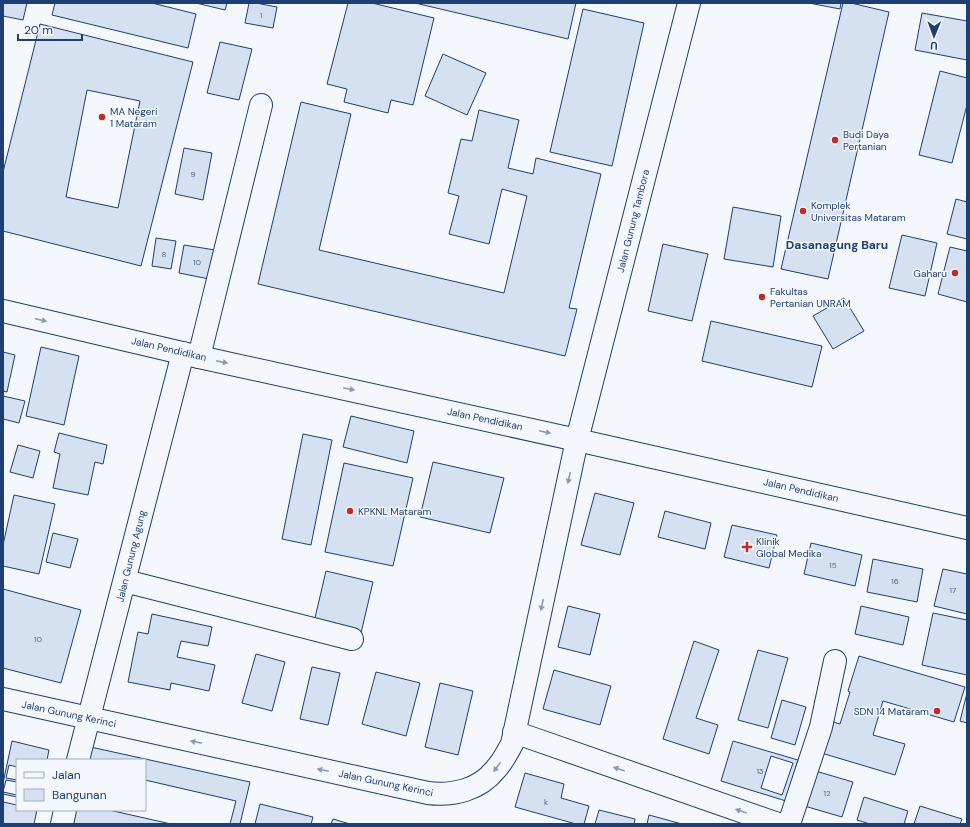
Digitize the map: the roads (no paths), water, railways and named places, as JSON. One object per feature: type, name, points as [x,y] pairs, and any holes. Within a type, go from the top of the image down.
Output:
[{"type":"street","name":"Jalan Gunung Tambora","points":[[514,732],[577,440],[689,3]]},
{"type":"street","name":"Jalan Gunung Agung","points":[[78,759],[125,581],[191,355],[261,104]]},
{"type":"street","name":"Jalan Pendidikan","points":[[3,311],[191,355],[967,528]]},
{"type":"street","points":[[125,581],[352,639]]},
{"type":"street","points":[[789,824],[821,727],[835,661]]},
{"type":"street","name":"Jalan Gunung Kerinci","points":[[3,699],[437,794],[462,791],[475,787],[486,780],[496,770],[512,744],[514,732]]},
{"type":"street","points":[[514,732],[778,824]]},
{"type":"street","points":[[62,824],[65,811]]},
{"type":"place","name":"MA Negeri 1 Mataram","points":[[102,117]]},
{"type":"place","name":"Budi Daya Pertanian","points":[[835,140]]},
{"type":"place","name":"Komplek Universitas Mataram","points":[[803,211]]},
{"type":"place","name":"Gaharu","points":[[955,273]]},
{"type":"place","name":"Fakultas Pertanian UNRAM","points":[[762,297]]},
{"type":"place","name":"KPKNL Mataram","points":[[350,511]]},
{"type":"place","name":"Klinik Global Medika","points":[[747,547]]},
{"type":"place","name":"SDN 14 Mataram","points":[[937,711]]},
{"type":"district","name":"Dasanagung Baru","points":[[837,245]]}]
